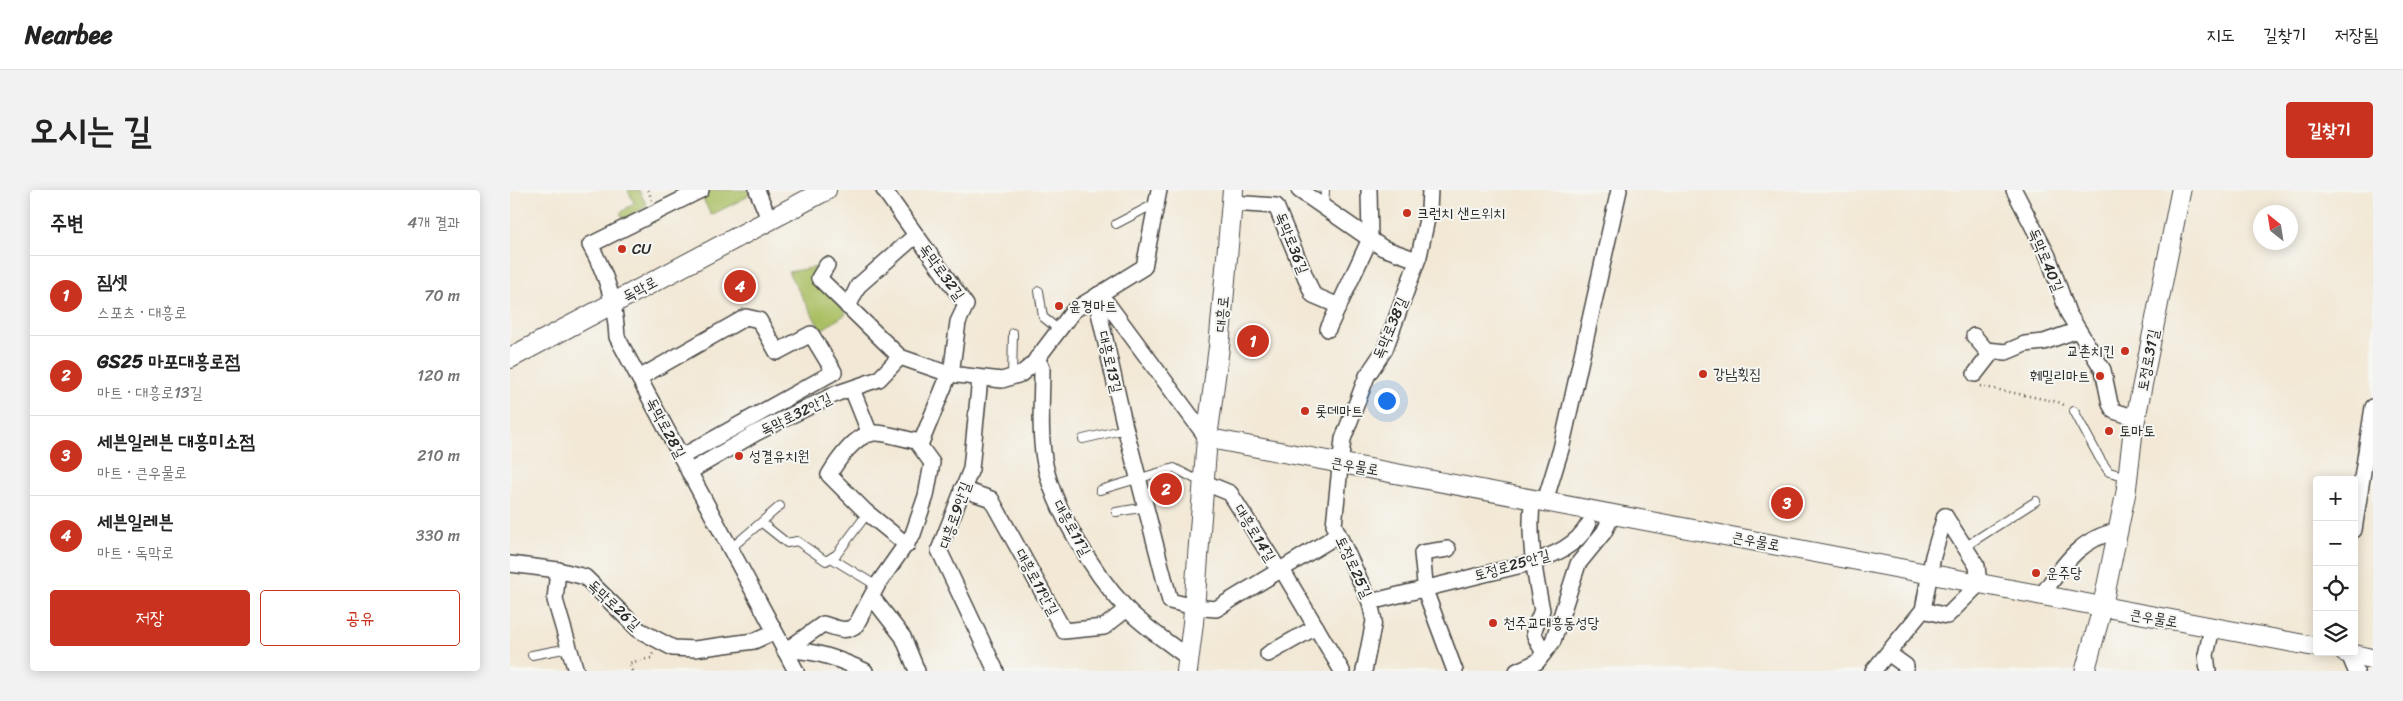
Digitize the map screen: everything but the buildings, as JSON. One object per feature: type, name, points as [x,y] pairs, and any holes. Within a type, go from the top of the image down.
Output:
[{"type":"main road","name":"독막로","points":[[510,358],[826,190]]},
{"type":"main road","name":"대흥로","points":[[1188,665],[1207,438],[1219,347],[1233,196]]},
{"type":"street","name":"독막로28길","points":[[701,190],[590,245],[604,270],[614,302],[617,337],[796,671]]},
{"type":"street","points":[[757,190],[769,219]]},
{"type":"street","name":"독막로32길","points":[[884,190],[966,305],[958,322],[952,366],[920,446]]},
{"type":"street","name":"독막로36길","points":[[1299,190],[1383,248],[1417,260]]},
{"type":"street","points":[[1328,329],[1370,239],[1370,190]]},
{"type":"street","name":"독막로38길","points":[[1342,463],[1343,439],[1367,376],[1385,349],[1417,260],[1429,210],[1430,190]]},
{"type":"street","points":[[1544,653],[1532,634],[1533,626],[1542,610],[1533,568],[1531,512],[1539,499],[1561,449],[1620,190]]},
{"type":"street","name":"독막로40길","points":[[2014,190],[2048,256],[2068,313],[2103,370],[2110,404],[2114,411],[2136,418]]},
{"type":"street","name":"토정로31길","points":[[2085,671],[2102,608],[2118,532],[2136,418],[2182,190]]},
{"type":"street","points":[[827,265],[819,278],[900,357],[949,374],[1002,380],[1021,374],[1037,358],[1074,310],[1144,267],[1157,196]]},
{"type":"street","name":"독막로36길","points":[[1233,196],[1276,206],[1313,295],[1339,306]]},
{"type":"street","points":[[848,307],[858,286],[915,236]]},
{"type":"street","points":[[1098,295],[1107,303],[1207,438]]},
{"type":"street","name":"대흥로13길","points":[[1098,295],[1098,308],[1126,428],[1170,601],[1194,607]]},
{"type":"street","points":[[639,378],[746,317],[759,320],[777,352],[811,334],[834,372],[681,457]]},
{"type":"street","points":[[1974,336],[1986,350],[2006,352],[2025,344],[2044,342],[2078,330]]},
{"type":"street","points":[[1975,374],[1989,356],[1990,350]]},
{"type":"street","name":"독막로32안길","points":[[689,472],[756,433],[838,393],[879,379],[900,357]]},
{"type":"street","name":"대흥로11길","points":[[1037,358],[1042,368],[1042,450],[1048,478],[1055,498],[1094,567],[1127,609],[1188,665]]},
{"type":"street","name":"대흥로9안길","points":[[980,378],[971,469],[939,550],[996,671]]},
{"type":"street","name":"독막로32안길","points":[[852,389],[870,434]]},
{"type":"street","points":[[2355,521],[2373,407]]},
{"type":"street","points":[[785,651],[823,624],[847,631],[852,629],[874,592],[907,545],[913,534],[926,496],[932,463],[916,441],[874,433],[870,434],[840,456],[829,475],[867,514],[907,545]]},
{"type":"street","name":"큰우물로","points":[[1207,438],[2313,646]]},
{"type":"street","name":"토정로25길","points":[[1342,463],[1334,525],[1370,602],[1374,621],[1364,671]]},
{"type":"street","name":"대흥로14길","points":[[1203,482],[1230,492],[1342,671]]},
{"type":"street","name":"대흥로11안길","points":[[962,489],[991,498],[1064,631],[1104,627],[1127,609]]},
{"type":"street","points":[[1516,671],[1537,662],[1553,641],[1578,564],[1604,532],[1613,514]]},
{"type":"street","points":[[1873,671],[1923,610],[1929,575],[1945,516],[1966,546],[1977,566],[1979,584],[1947,616],[1923,610]]},
{"type":"street","name":"토정로25안길","points":[[1370,602],[1534,562],[1550,556],[1581,538],[1588,526]]},
{"type":"street","name":"대흥로14길","points":[[1280,570],[1328,541],[1337,532]]},
{"type":"street","points":[[2041,596],[2076,551],[2100,534],[2118,532]]},
{"type":"street","points":[[1448,549],[1422,553],[1426,588],[1455,671]]},
{"type":"street","name":"독막로26길","points":[[510,564],[558,570],[585,577],[639,630],[673,648],[695,649],[754,641],[774,632]]},
{"type":"street","points":[[558,570],[555,600],[576,671]]},
{"type":"street","points":[[1194,607],[1216,609],[1280,570]]},
{"type":"street","points":[[874,592],[903,637],[916,671]]},
{"type":"street","points":[[1268,654],[1316,627]]},
{"type":"street","points":[[2208,671],[2206,655],[2212,628]]},
{"type":"street","points":[[785,651],[802,650],[842,661],[866,671]]},
{"type":"street","points":[[1888,652],[1906,666]]},
{"type":"street","points":[[2358,655],[2373,659]]},
{"type":"street","points":[[2349,656],[2356,671]]},
{"type":"lane","points":[[1324,208],[1325,190]]},
{"type":"lane","points":[[1116,224],[1157,196]]},
{"type":"lane","points":[[1039,291],[1043,317],[1059,330]]},
{"type":"lane","points":[[1012,377],[1013,333]]},
{"type":"lane","points":[[2074,410],[2109,472],[2128,477]]},
{"type":"lane","points":[[1083,439],[1126,428]]},
{"type":"lane","points":[[1100,490],[1139,480],[1174,468],[1203,482]]},
{"type":"lane","points":[[1966,546],[2036,501]]},
{"type":"lane","points":[[730,549],[780,506]]},
{"type":"lane","points":[[1116,512],[1147,507]]},
{"type":"lane","points":[[762,523],[787,543],[797,541],[826,561],[831,558],[867,514]]},
{"type":"lane","points":[[831,558],[874,592]]},
{"type":"lane","points":[[532,656],[569,648]]},
{"type":"path","points":[[1986,388],[2058,402],[2074,410]]},
{"type":"path","points":[[632,671],[629,663],[650,658],[661,640]]},
{"type":"green space","points":[[628,190],[639,190],[647,206],[624,219],[620,213],[634,203]]},
{"type":"green space","points":[[711,190],[751,190],[747,197],[711,215],[701,195]]},
{"type":"green space","points":[[817,267],[846,314],[821,330],[788,272]]},
{"type":"place","name":"크런치 샌드위치","points":[[1407,213]]},
{"type":"place","name":"CU","points":[[622,249]]},
{"type":"place","name":"세븐일레븐","points":[[740,286]]},
{"type":"place","name":"윤경마트","points":[[1059,306]]},
{"type":"place","name":"짐셋","points":[[1253,341]]},
{"type":"place","name":"교촌치킨","points":[[2125,351]]},
{"type":"place","name":"강남횟집","points":[[1703,374]]},
{"type":"place","name":"훼밀리마트","points":[[2100,376]]},
{"type":"place","name":"롯데마트","points":[[1305,411]]},
{"type":"place","name":"토마토","points":[[2109,431]]},
{"type":"place","name":"성결유치원","points":[[739,456]]},
{"type":"place","name":"GS25 마포대흥로점","points":[[1166,489]]},
{"type":"place","name":"세븐일레븐 대흥미소점","points":[[1787,503]]},
{"type":"place","name":"운주당","points":[[2036,573]]},
{"type":"place","name":"천주교대흥동성당","points":[[1493,623]]}]
